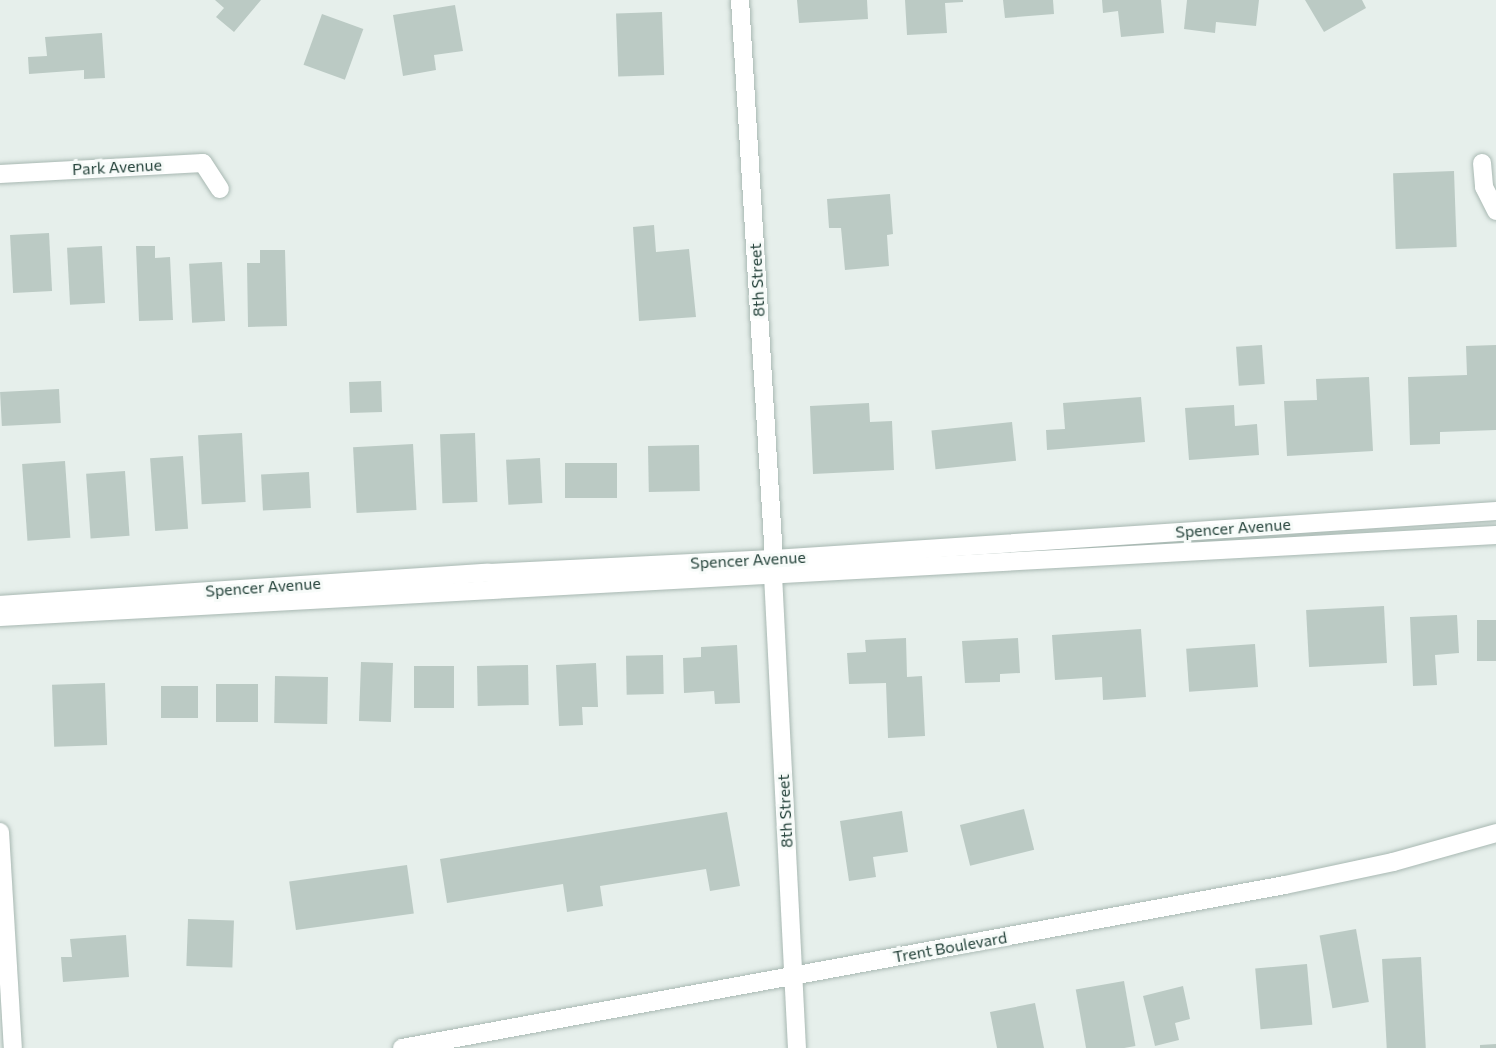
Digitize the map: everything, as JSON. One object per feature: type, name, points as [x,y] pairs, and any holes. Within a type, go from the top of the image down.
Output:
[{"type":"street","name":"8th Street","points":[[740,0],[773,567],[796,1048]]},
{"type":"street","name":"Park Avenue","points":[[0,174],[203,163],[220,189]]},
{"type":"street","points":[[1482,163],[1484,187],[1496,211]]},
{"type":"street","name":"Spencer Avenue","points":[[0,617],[773,567],[1496,511]]},
{"type":"street","name":"Spencer Avenue","points":[[0,604],[488,573],[773,567],[1496,535]]},
{"type":"street","points":[[0,832],[13,1048]]},
{"type":"street","name":"Trent Boulevard","points":[[402,1048],[1285,885],[1393,862],[1496,833]]},
{"type":"building","points":[[215,0],[261,0],[234,32],[216,17],[224,8]]},
{"type":"building","points":[[797,0],[867,0],[868,19],[799,23]]},
{"type":"building","points":[[905,0],[963,0],[963,2],[945,3],[947,33],[907,35]]},
{"type":"building","points":[[1003,0],[1053,0],[1054,14],[1005,18]]},
{"type":"building","points":[[1102,0],[1161,0],[1164,33],[1121,37],[1118,11],[1103,13]]},
{"type":"building","points":[[1187,0],[1259,0],[1256,26],[1216,22],[1215,33],[1184,29]]},
{"type":"building","points":[[1305,0],[1362,0],[1366,8],[1324,32]]},
{"type":"building","points":[[455,5],[463,51],[434,55],[436,70],[403,76],[393,15]]},
{"type":"building","points":[[662,12],[664,75],[618,77],[616,14]]},
{"type":"building","points":[[322,14],[363,29],[345,80],[304,65]]},
{"type":"building","points":[[102,33],[105,78],[84,79],[84,70],[29,74],[28,57],[47,56],[45,37]]},
{"type":"building","points":[[1454,171],[1457,247],[1396,249],[1393,173]]},
{"type":"building","points":[[890,194],[893,234],[887,235],[889,266],[845,270],[841,228],[829,228],[827,199]]},
{"type":"building","points":[[654,225],[656,252],[689,249],[696,317],[639,321],[633,227]]},
{"type":"building","points":[[49,233],[52,291],[13,293],[10,235]]},
{"type":"building","points":[[102,246],[105,303],[70,305],[67,248]]},
{"type":"building","points":[[136,246],[155,246],[155,258],[170,257],[173,320],[139,321]]},
{"type":"building","points":[[260,250],[285,250],[287,326],[248,327],[247,263],[260,263]]},
{"type":"building","points":[[222,262],[225,321],[192,323],[189,264]]},
{"type":"building","points":[[1262,345],[1265,384],[1239,386],[1236,347]]},
{"type":"building","points":[[1496,345],[1496,430],[1440,432],[1440,444],[1410,445],[1408,377],[1467,375],[1466,346]]},
{"type":"building","points":[[1369,377],[1373,451],[1287,456],[1284,401],[1317,400],[1316,379]]},
{"type":"building","points":[[381,381],[382,412],[350,413],[349,382]]},
{"type":"building","points":[[59,389],[61,423],[2,426],[0,392]]},
{"type":"building","points":[[1141,397],[1145,442],[1047,450],[1046,430],[1065,429],[1063,403]]},
{"type":"building","points":[[869,403],[870,422],[892,421],[894,470],[813,474],[810,406]]},
{"type":"building","points":[[1234,405],[1235,426],[1257,424],[1259,455],[1189,460],[1185,408]]},
{"type":"building","points":[[1012,422],[1016,461],[936,469],[931,430]]},
{"type":"building","points":[[242,433],[246,502],[202,504],[198,435]]},
{"type":"building","points":[[475,433],[477,502],[442,503],[440,434]]},
{"type":"building","points":[[413,444],[416,510],[357,513],[353,447]]},
{"type":"building","points":[[699,445],[700,491],[649,492],[648,446]]},
{"type":"building","points":[[183,456],[188,529],[155,531],[150,458]]},
{"type":"building","points":[[540,458],[542,503],[508,505],[506,460]]},
{"type":"building","points":[[65,461],[70,538],[27,541],[22,464]]},
{"type":"building","points":[[565,463],[617,463],[617,498],[565,498]]},
{"type":"building","points":[[125,471],[130,536],[91,539],[86,474]]},
{"type":"building","points":[[309,472],[311,508],[263,510],[261,475]]},
{"type":"building","points":[[1384,606],[1387,663],[1309,667],[1306,610]]},
{"type":"building","points":[[1457,615],[1459,653],[1435,655],[1437,685],[1413,686],[1410,617]]},
{"type":"building","points":[[1477,620],[1496,620],[1496,661],[1477,661]]},
{"type":"building","points":[[1141,629],[1146,697],[1103,700],[1102,677],[1055,680],[1052,635]]},
{"type":"building","points":[[906,638],[907,677],[922,676],[925,736],[888,738],[886,683],[849,684],[847,653],[866,652],[865,640]]},
{"type":"building","points":[[1018,638],[1020,673],[1000,674],[1000,682],[965,683],[962,641]]},
{"type":"building","points":[[1255,644],[1258,687],[1189,692],[1186,649]]},
{"type":"building","points":[[737,645],[740,703],[715,704],[714,691],[684,693],[683,658],[701,657],[701,647]]},
{"type":"building","points":[[663,655],[664,694],[627,695],[626,656]]},
{"type":"building","points":[[361,662],[393,663],[391,722],[359,721]]},
{"type":"building","points":[[596,663],[598,707],[582,707],[583,725],[559,726],[556,665]]},
{"type":"building","points":[[528,665],[529,705],[478,706],[477,666]]},
{"type":"building","points":[[414,666],[454,666],[454,708],[414,708]]},
{"type":"building","points":[[275,676],[328,677],[327,724],[274,723]]},
{"type":"building","points":[[105,683],[107,745],[54,747],[52,685]]},
{"type":"building","points":[[216,684],[258,684],[258,722],[216,722]]},
{"type":"building","points":[[161,686],[198,686],[198,718],[161,718]]},
{"type":"building","points":[[1024,809],[1034,850],[970,866],[960,825]]},
{"type":"building","points":[[902,811],[908,852],[873,857],[876,877],[849,881],[840,821]]},
{"type":"building","points":[[727,812],[740,886],[710,891],[706,869],[600,886],[603,906],[567,912],[563,884],[447,903],[440,859]]},
{"type":"building","points":[[407,865],[414,914],[296,930],[289,882]]},
{"type":"building","points":[[188,919],[234,921],[232,968],[186,966]]},
{"type":"building","points":[[1356,929],[1369,1002],[1332,1008],[1320,935]]},
{"type":"building","points":[[126,935],[129,977],[63,982],[61,957],[72,957],[70,939]]},
{"type":"building","points":[[1421,957],[1426,1048],[1387,1048],[1382,959]]},
{"type":"building","points":[[1307,964],[1312,1025],[1261,1029],[1255,969]]},
{"type":"building","points":[[1124,981],[1135,1046],[1086,1048],[1076,990]]},
{"type":"building","points":[[1183,986],[1190,1019],[1175,1023],[1179,1040],[1155,1046],[1143,996]]},
{"type":"building","points":[[1035,1003],[1044,1048],[997,1048],[990,1012]]},
{"type":"building","points":[[1496,1044],[1496,1048],[1480,1048],[1480,1045]]}]
